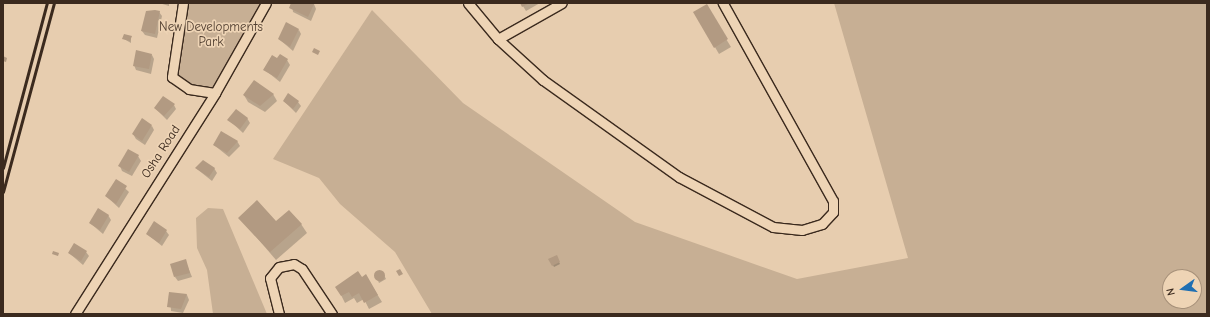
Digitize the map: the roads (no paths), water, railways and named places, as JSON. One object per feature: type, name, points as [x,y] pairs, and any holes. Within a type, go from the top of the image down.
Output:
[{"type":"street","points":[[183,3],[172,77],[190,89],[215,92]]},
{"type":"street","name":"Osha Road","points":[[76,314],[215,92],[266,3]]},
{"type":"street","points":[[468,3],[498,39],[543,80],[600,124],[679,177],[773,227],[802,230],[822,224],[833,212],[833,200],[723,3]]},
{"type":"street","points":[[498,39],[562,3]]},
{"type":"street","points":[[279,314],[270,278],[278,267],[294,264],[302,268],[332,314]]},
{"type":"railway","points":[[3,168],[47,3]]},
{"type":"railway","points":[[3,192],[54,3]]},
{"type":"park label","name":"New Developments Park","points":[[211,36]]}]
